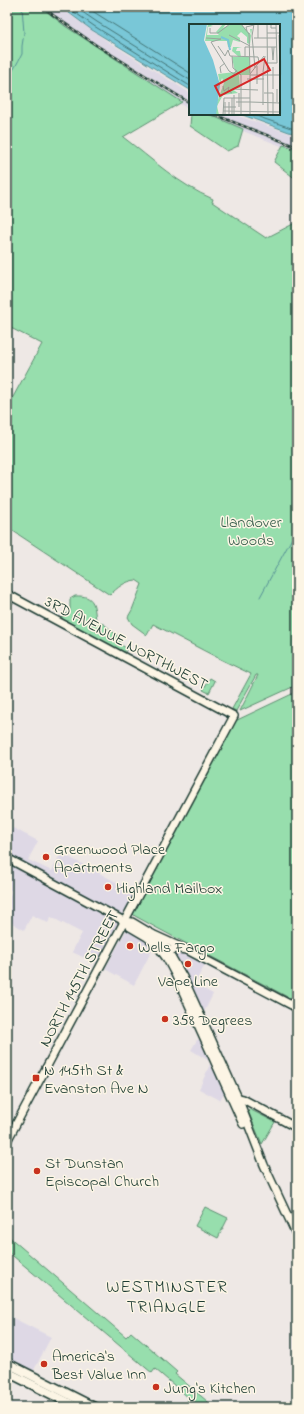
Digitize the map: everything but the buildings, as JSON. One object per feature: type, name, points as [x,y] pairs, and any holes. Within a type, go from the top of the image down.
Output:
[{"type":"highway","points":[[7,1363],[94,1407]]},
{"type":"highway","points":[[7,1372],[77,1407]]},
{"type":"main road","name":"3RD AVENUE NORTHWEST","points":[[7,594],[234,716]]},
{"type":"main road","name":"NORTH 145TH STREET","points":[[7,1141],[234,716]]},
{"type":"main road","points":[[7,858],[124,921],[130,927],[147,937],[159,948],[175,974],[235,1099],[297,1236]]},
{"type":"main road","points":[[124,921],[132,922],[152,934],[187,950],[297,1008]]},
{"type":"main road","points":[[152,934],[168,951],[185,981],[235,1099]]},
{"type":"main road","points":[[159,948],[164,951],[178,949],[187,950]]},
{"type":"main road","points":[[235,1099],[250,1102],[297,1128]]},
{"type":"shaded area","points":[[37,7],[59,7],[107,41],[189,92],[189,109]]},
{"type":"shaded area","points":[[202,115],[236,115],[297,136],[297,152]]},
{"type":"shaded area","points":[[13,828],[38,841],[28,860],[52,871],[61,853],[135,892],[96,963],[72,952],[82,933],[51,917],[48,923],[32,915],[24,930],[7,920],[7,901],[12,891],[7,888],[7,840]]},
{"type":"shaded area","points":[[127,929],[146,941],[153,948],[134,985],[105,969]]},
{"type":"shaded area","points":[[177,950],[205,965],[194,984],[213,994],[203,1014],[174,955],[174,952]]},
{"type":"shaded area","points":[[202,1038],[225,1091],[220,1100],[199,1089],[211,1062],[191,1050],[197,1040]]},
{"type":"shaded area","points":[[7,1315],[51,1337],[33,1372],[7,1359]]},
{"type":"green space","name":"Llandover Woods","points":[[7,7],[41,7],[65,26],[182,102],[123,137],[166,171],[177,179],[213,199],[212,202],[266,238],[297,222],[297,685],[240,711],[258,675],[256,675],[236,711],[232,709],[251,674],[153,624],[147,635],[132,624],[128,617],[142,584],[136,580],[125,583],[118,587],[110,595],[7,527],[7,408],[42,344],[7,326]]},
{"type":"green space","points":[[191,115],[210,115],[243,129],[238,146],[227,151],[190,126]]},
{"type":"green space","points":[[283,145],[297,149],[297,180],[274,162]]},
{"type":"green space","points":[[75,596],[82,596],[90,599],[94,606],[96,620],[105,625],[122,640],[119,643],[127,649],[123,654],[61,620],[62,617],[70,611],[70,599]]},
{"type":"green space","points":[[210,678],[215,681],[209,693],[203,690]]},
{"type":"green space","points":[[297,693],[297,1002],[157,928],[132,913],[233,722]]},
{"type":"green space","points":[[249,1109],[275,1122],[262,1144],[248,1111]]},
{"type":"green space","points":[[205,1207],[228,1218],[218,1238],[195,1226]]},
{"type":"green space","points":[[7,1235],[126,1337],[131,1332],[177,1372],[175,1374],[214,1407],[193,1407],[187,1402],[189,1398],[155,1369],[152,1373],[7,1251]]},
{"type":"water","points":[[61,7],[297,7],[297,134],[243,115],[280,115],[280,24],[189,24],[189,89],[92,30]]},
{"type":"waterway","points":[[7,78],[22,54],[24,33],[22,7]]},
{"type":"waterway","points":[[260,597],[297,529]]},
{"type":"railway","points":[[44,7],[96,45],[189,102]]},
{"type":"railway","points":[[216,115],[297,147]]},
{"type":"place","name":"Greenwood Place Apartments","points":[[46,857]]},
{"type":"place","name":"Highland Mailbox","points":[[108,887]]},
{"type":"place","name":"Wells Fargo","points":[[130,946]]},
{"type":"place","name":"Vape Line","points":[[188,964]]},
{"type":"place","name":"358 Degrees","points":[[165,1019]]},
{"type":"place","name":"N 145th St & Evanston Ave N","points":[[36,1078]]},
{"type":"place","name":"St Dunstan Episcopal Church","points":[[37,1171]]},
{"type":"place","name":"America's Best Value Inn","points":[[44,1364]]},
{"type":"place","name":"Jung's Kitchen","points":[[156,1387]]},
{"type":"district","name":"WESTMINSTER TRIANGLE","points":[[167,1296]]}]
